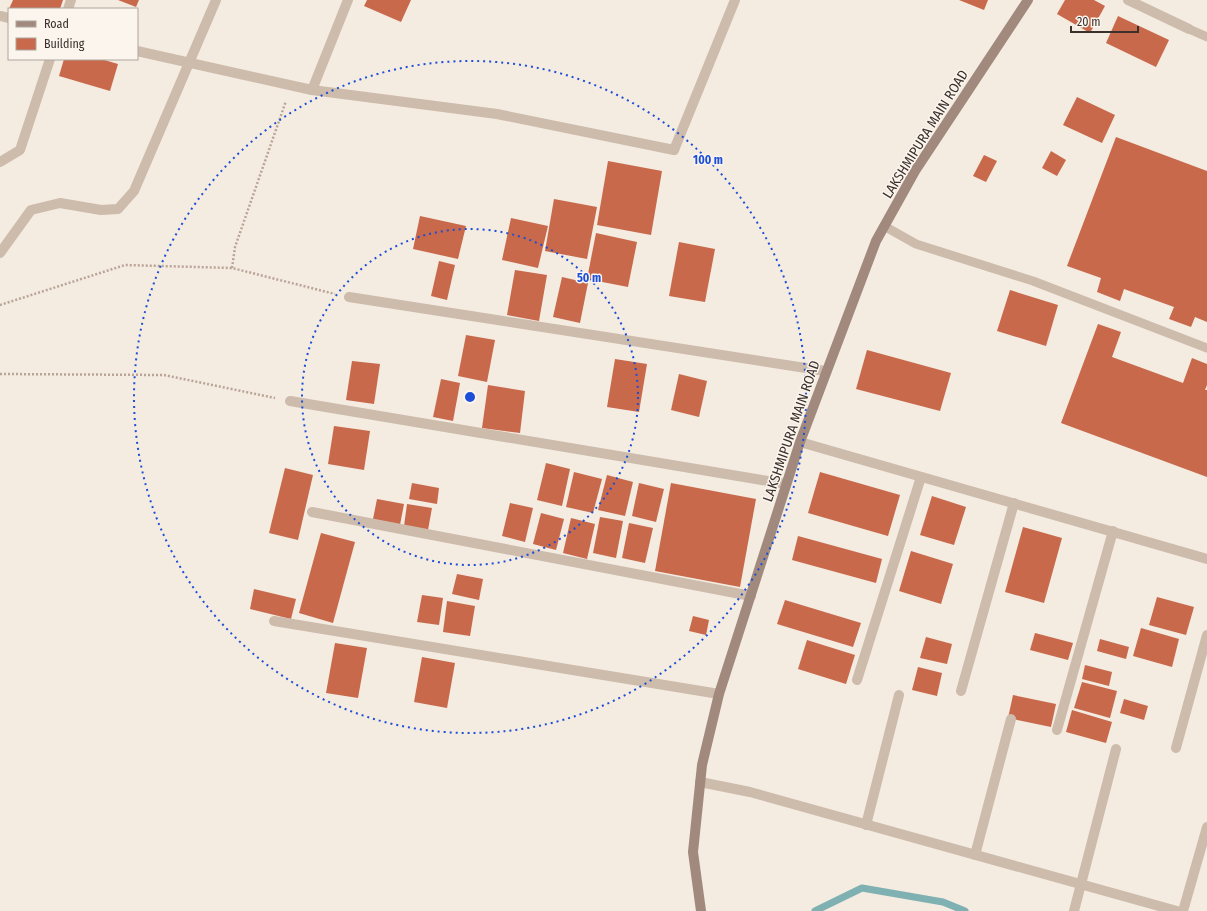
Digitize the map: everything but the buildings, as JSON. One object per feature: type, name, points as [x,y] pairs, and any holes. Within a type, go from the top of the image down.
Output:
[{"type":"main road","name":"LAKSHMIPURA MAIN ROAD","points":[[701,911],[692,852],[702,765],[718,694],[751,596],[786,484],[825,371],[876,242],[884,226],[916,171],[1028,0]]},
{"type":"street","points":[[0,253],[31,210],[60,203],[101,210],[118,209],[134,191],[216,0]]},
{"type":"street","points":[[312,90],[348,0]]},
{"type":"street","points":[[138,51],[312,90],[497,114],[674,150],[735,0]]},
{"type":"street","points":[[1128,0],[1189,29]]},
{"type":"street","points":[[0,162],[20,150],[50,60]]},
{"type":"street","points":[[349,297],[825,371]]},
{"type":"street","points":[[290,401],[786,484]]},
{"type":"street","points":[[800,442],[1114,531],[1207,559]]},
{"type":"street","points":[[857,680],[921,476]]},
{"type":"street","points":[[961,691],[1014,503]]},
{"type":"street","points":[[312,512],[751,596]]},
{"type":"street","points":[[1057,730],[1114,531]]},
{"type":"street","points":[[274,621],[718,694]]},
{"type":"street","points":[[1176,748],[1207,635]]},
{"type":"street","points":[[866,825],[899,695]]},
{"type":"street","points":[[975,855],[1011,720]]},
{"type":"street","points":[[1074,911],[1116,749]]},
{"type":"street","points":[[700,782],[750,792],[1081,886],[1177,911]]},
{"type":"street","points":[[1183,911],[1207,827]]},
{"type":"lane","points":[[1189,29],[1207,37]]},
{"type":"lane","points":[[884,226],[916,244],[1033,281],[1207,348]]},
{"type":"path","points":[[232,268],[235,247],[291,86]]},
{"type":"path","points":[[0,305],[125,266],[232,268],[349,297]]},
{"type":"path","points":[[0,374],[164,375],[290,401]]},
{"type":"waterway","points":[[815,911],[862,888],[943,902],[965,911]]}]
